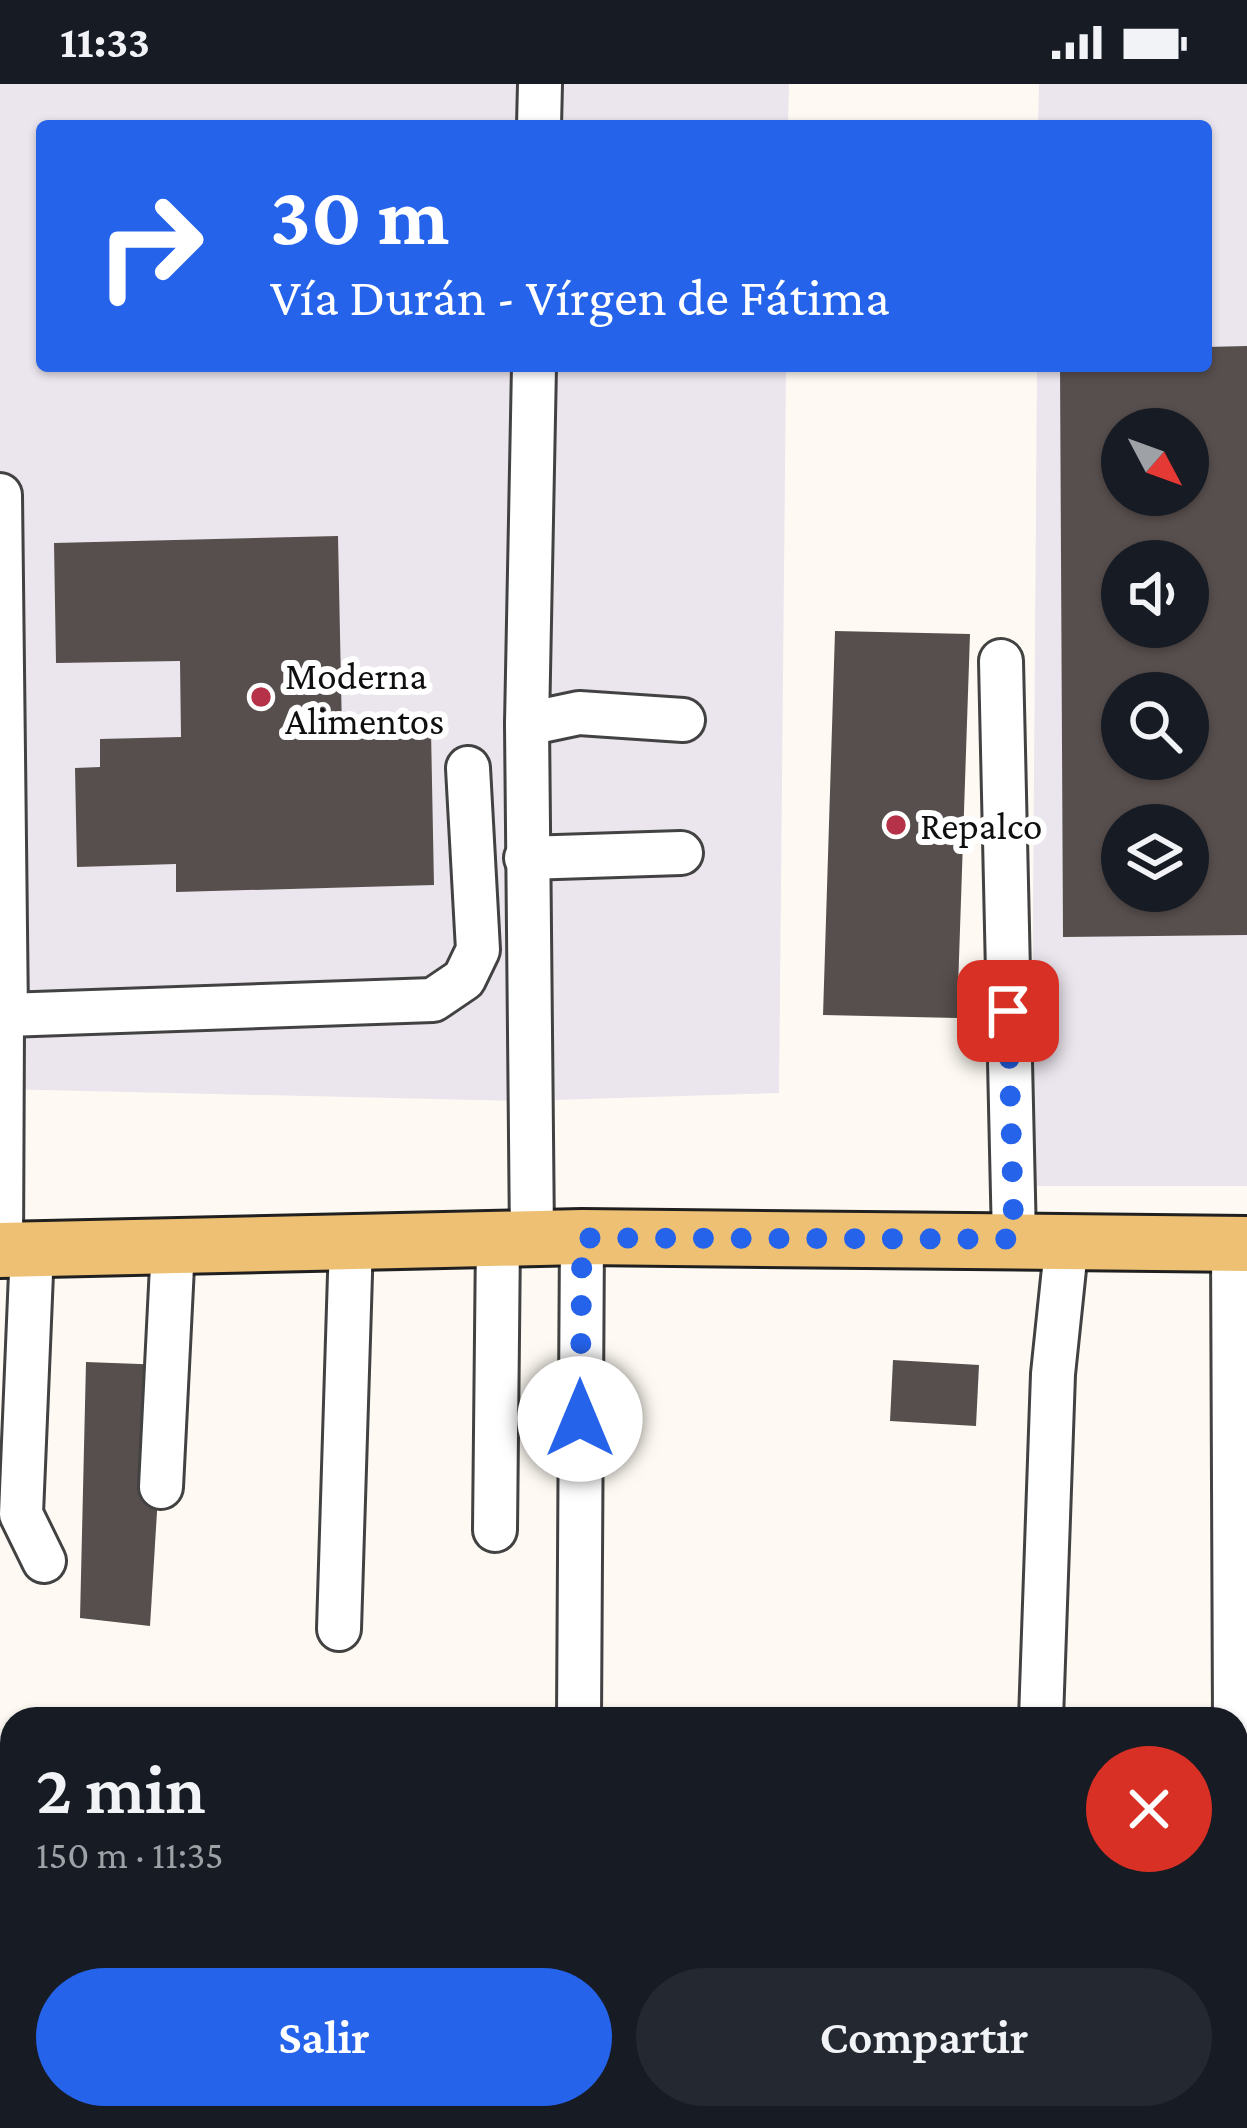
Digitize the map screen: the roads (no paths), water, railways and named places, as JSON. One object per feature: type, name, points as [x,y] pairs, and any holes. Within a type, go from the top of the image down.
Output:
[{"type":"main road","points":[[11,1250],[537,1238],[1240,1244]]},
{"type":"street","points":[[539,120],[540,84]]},
{"type":"street","points":[[534,372],[526,859],[537,1238],[578,1707]]},
{"type":"street","points":[[0,495],[6,1015],[2,1024],[21,1514],[44,1561]]},
{"type":"street","points":[[1001,661],[1014,1239]]},
{"type":"street","points":[[526,724],[578,713],[683,720]]},
{"type":"street","points":[[6,1015],[433,1000],[464,979],[478,950],[468,768]]},
{"type":"street","points":[[526,859],[681,853]]},
{"type":"street","points":[[495,1530],[537,1238]]},
{"type":"street","points":[[1041,1707],[1053,1374],[1067,1240]]},
{"type":"street","points":[[339,1629],[351,1242]]},
{"type":"street","points":[[1235,1707],[1241,1558],[1240,1244]]},
{"type":"street","points":[[161,1487],[173,1246]]},
{"type":"place","name":"Moderna Alimentos","points":[[261,697]]},
{"type":"place","name":"Repalco","points":[[896,825]]}]
